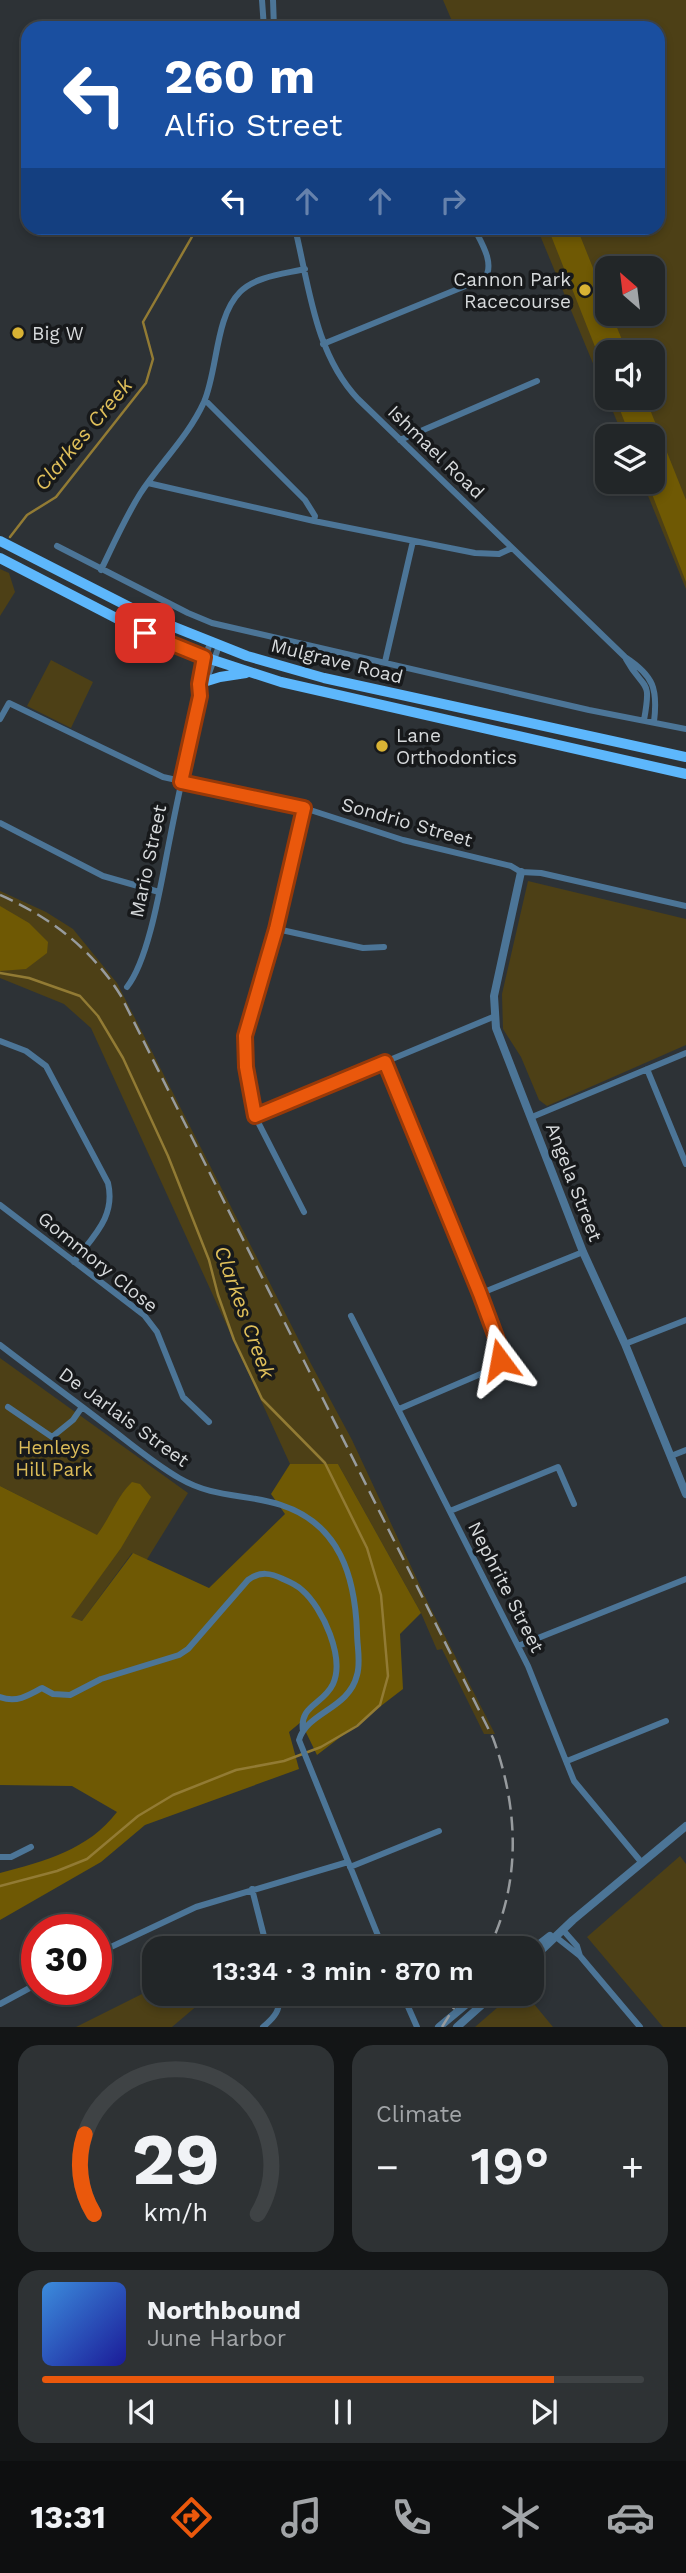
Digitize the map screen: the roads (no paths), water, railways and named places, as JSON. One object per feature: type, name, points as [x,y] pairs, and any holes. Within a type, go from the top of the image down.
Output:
[{"type":"main road","name":"Mulgrave Road","points":[[0,541],[116,601],[214,644],[311,675],[686,757]]},
{"type":"main road","name":"Mulgrave Road","points":[[0,558],[130,626],[209,659],[249,672],[346,699],[686,774]]},
{"type":"main road","points":[[207,681],[249,672]]},
{"type":"street","points":[[262,0],[264,21]]},
{"type":"street","points":[[272,0],[274,21]]},
{"type":"street","name":"Ishmael Road","points":[[297,235],[323,344],[344,384],[625,657],[648,688],[644,720]]},
{"type":"street","points":[[323,344],[485,278],[489,265],[477,235]]},
{"type":"street","points":[[101,570],[130,510],[184,435],[205,400],[223,326],[233,300],[244,288],[258,280],[305,269]]},
{"type":"street","points":[[400,440],[537,381]]},
{"type":"street","points":[[205,400],[305,500],[315,516],[314,522]]},
{"type":"street","points":[[148,483],[314,522],[483,554],[499,554],[512,548]]},
{"type":"street","points":[[385,662],[413,541]]},
{"type":"street","name":"Mulgrave Road","points":[[57,546],[212,623],[589,710],[686,729]]},
{"type":"street","name":"Mario Street","points":[[200,696],[199,684],[214,644]]},
{"type":"street","name":"Ishmael Road","points":[[625,657],[636,664],[653,683],[656,693],[654,722]]},
{"type":"street","name":"Mario Street","points":[[127,987],[136,977],[159,892],[200,696],[207,681],[209,659]]},
{"type":"street","name":"Sondrio Street","points":[[0,719],[9,703],[150,773],[304,808],[403,840],[511,866],[522,872],[534,871],[686,906]]},
{"type":"street","points":[[304,808],[276,929],[245,1036],[246,1067],[255,1116],[304,1212]]},
{"type":"street","points":[[0,823],[103,876],[159,892]]},
{"type":"street","name":"Angela Street","points":[[522,872],[494,996],[493,1017],[583,1252],[625,1344],[686,1494]]},
{"type":"street","points":[[276,929],[363,948],[384,947]]},
{"type":"street","points":[[255,1116],[493,1017]]},
{"type":"street","points":[[0,1041],[26,1051],[46,1066],[108,1183],[110,1194],[107,1216],[74,1262]]},
{"type":"street","points":[[532,1116],[686,1053]]},
{"type":"street","points":[[385,1062],[500,1348],[500,1360],[490,1370],[399,1409]]},
{"type":"street","points":[[647,1069],[686,1164]]},
{"type":"street","name":"Gommory Close","points":[[0,1205],[145,1315],[158,1332],[183,1397],[209,1422]]},
{"type":"street","points":[[480,1294],[583,1252]]},
{"type":"street","name":"Nephrite Street","points":[[351,1316],[518,1646],[574,1782],[642,1863]]},
{"type":"street","points":[[625,1344],[686,1320]]},
{"type":"street","name":"De Jarlais Street","points":[[0,1345],[181,1479],[221,1495],[283,1506],[310,1520],[336,1546],[350,1574],[356,1600],[357,1675],[354,1685],[340,1702],[303,1731],[299,1742],[349,1865]]},
{"type":"street","points":[[8,1407],[52,1437],[73,1420],[82,1407]]},
{"type":"street","points":[[671,1456],[686,1450]]},
{"type":"street","points":[[450,1511],[558,1467],[574,1504]]},
{"type":"street","points":[[0,1698],[24,1698],[42,1688],[53,1694],[70,1695],[101,1679],[179,1655],[188,1649],[248,1580],[258,1574],[273,1574],[303,1590],[311,1600],[326,1624],[336,1656],[337,1669],[333,1683],[328,1693],[304,1713],[301,1722],[303,1731]]},
{"type":"street","points":[[518,1646],[686,1579]]},
{"type":"street","points":[[567,1761],[666,1721]]},
{"type":"street","points":[[544,1947],[686,1826]]},
{"type":"street","points":[[112,1946],[197,1906],[349,1865],[439,1831]]},
{"type":"street","points":[[0,1857],[11,1857],[31,1847]]},
{"type":"street","points":[[349,1865],[378,1936]]},
{"type":"street","points":[[252,1889],[264,1936]]},
{"type":"street","points":[[544,1942],[559,1933]]},
{"type":"street","points":[[559,1933],[576,1944],[580,1956],[640,2027]]},
{"type":"street","points":[[0,2004],[21,1992]]},
{"type":"street","points":[[263,2027],[277,2013],[280,2006]]},
{"type":"street","points":[[408,2006],[417,2027]]},
{"type":"street","points":[[439,2027],[464,2006]]},
{"type":"street","points":[[457,2027],[480,2006]]},
{"type":"waterway","name":"Clarkes Creek","points":[[10,537],[27,515],[56,497],[146,383],[153,359],[143,322],[193,235]]},
{"type":"waterway","name":"Clarkes Creek","points":[[0,973],[29,978],[80,996],[98,1016],[123,1058],[168,1156],[209,1260],[234,1340],[262,1399],[325,1463],[367,1548],[381,1595],[388,1676],[380,1705],[357,1726],[321,1747],[284,1761],[236,1770],[173,1795],[138,1816],[87,1859],[57,1871],[0,1886]]},
{"type":"railway","points":[[0,895],[36,913],[68,936],[97,963],[121,996],[493,1738],[508,1790],[513,1843],[507,1896],[494,1936]]},
{"type":"railway","points":[[442,2027],[455,2006]]},
{"type":"place","name":"Cannon Park Racecourse","points":[[585,290]]},
{"type":"place","name":"Big W","points":[[18,333]]},
{"type":"place","name":"Lane Orthodontics","points":[[382,746]]},
{"type":"park label","name":"Henleys Hill Park","points":[[54,1458]]}]
